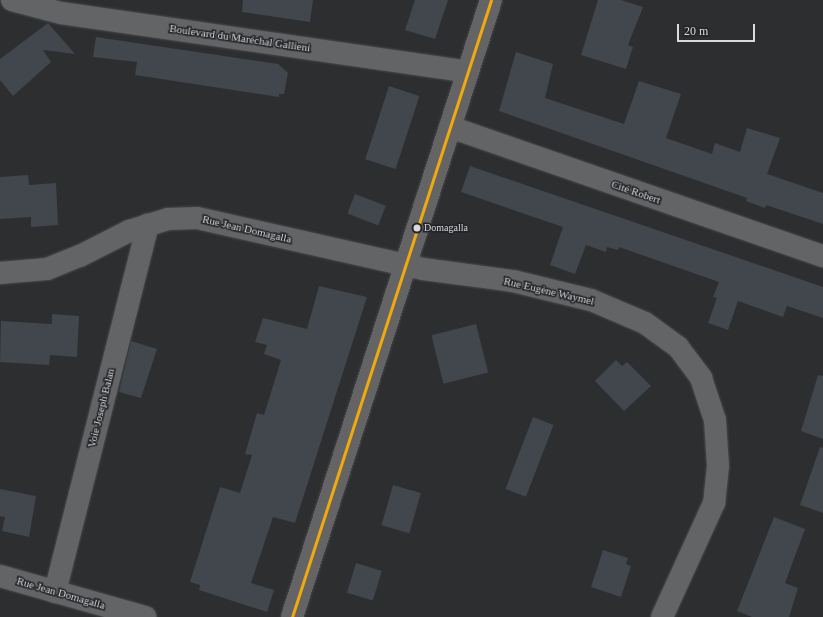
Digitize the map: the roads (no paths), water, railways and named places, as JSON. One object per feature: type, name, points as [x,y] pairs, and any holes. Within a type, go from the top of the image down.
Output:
[{"type":"main road","points":[[292,617],[491,0]]},
{"type":"street","name":"Boulevard du Maréchal Gallieni","points":[[12,0],[61,13],[468,72]]},
{"type":"street","name":"Cité Robert","points":[[450,127],[823,256]]},
{"type":"street","name":"Rue Jean Domagalla","points":[[0,273],[47,269],[148,225],[168,219],[197,218],[405,264]]},
{"type":"street","name":"Voie Joseph Balan","points":[[54,592],[148,225]]},
{"type":"street","name":"Rue Eugène Waymel","points":[[405,264],[513,281],[591,300],[645,323],[682,353],[701,378],[715,420],[718,466],[714,503],[662,617]]},
{"type":"street","name":"Rue Jean Domagalla","points":[[0,576],[145,617]]},
{"type":"place","name":"Domagalla","points":[[417,228]]}]
